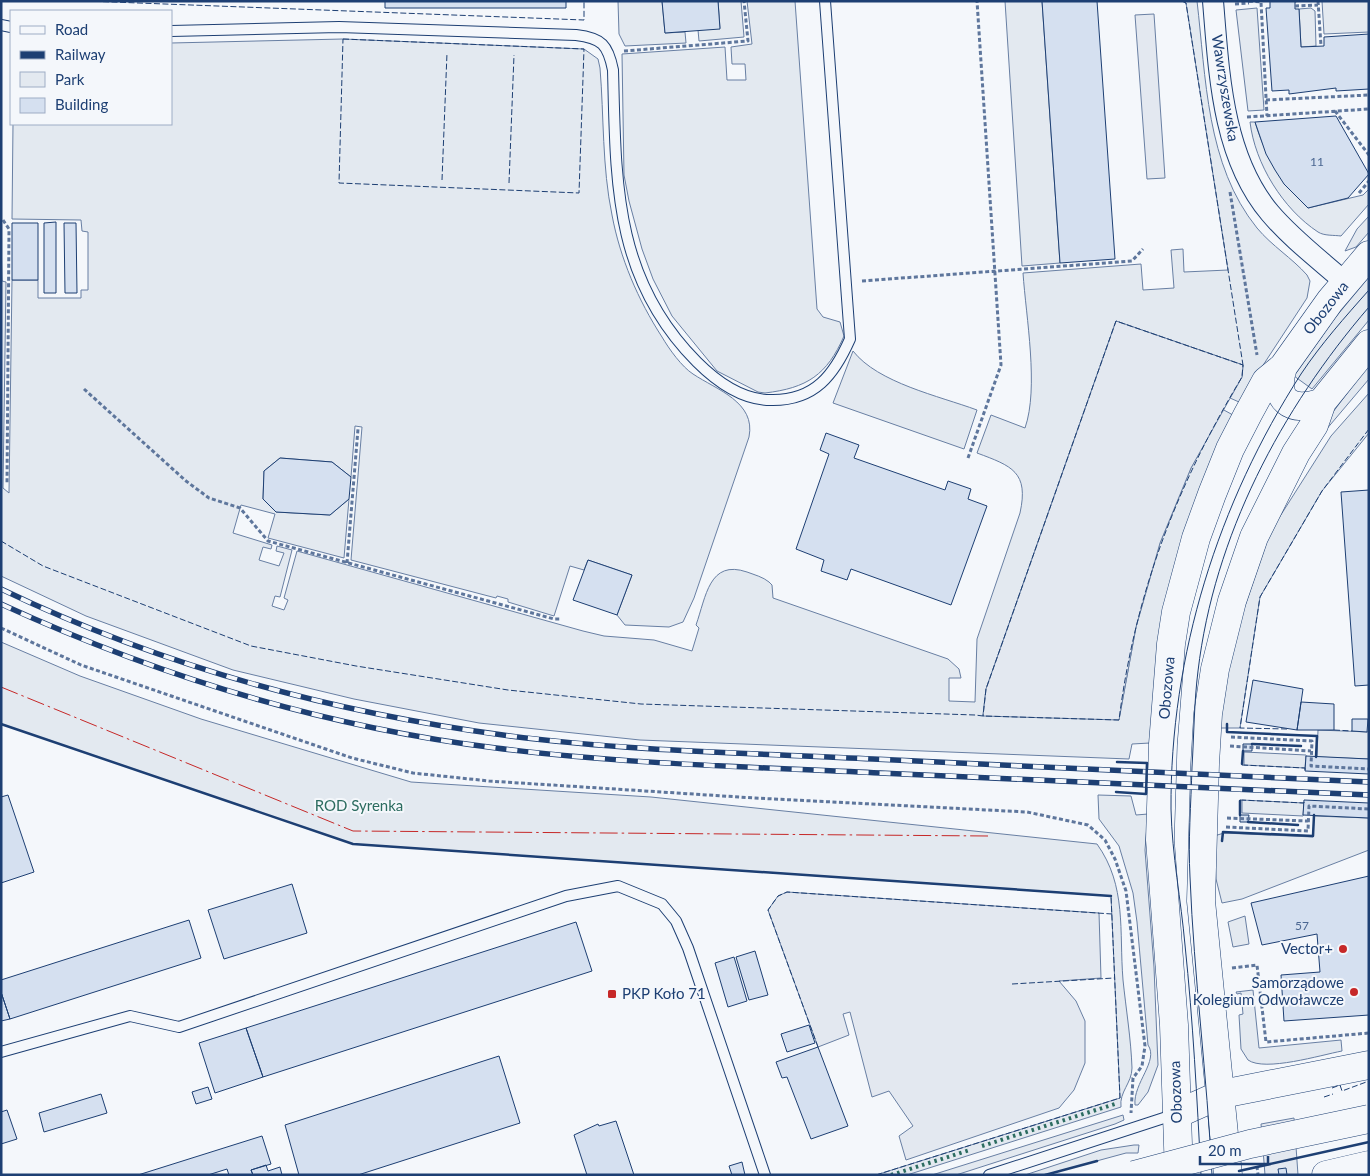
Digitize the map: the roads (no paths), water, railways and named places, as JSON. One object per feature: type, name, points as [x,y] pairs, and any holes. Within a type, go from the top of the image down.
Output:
[{"type":"street","name":"Wawrzyszewska","points":[[1222,3],[1226,109],[1233,144],[1244,171],[1255,192],[1269,212],[1346,282]]},
{"type":"street","name":"Obozowa","points":[[1179,1175],[1174,1025],[1160,840],[1163,744],[1171,644],[1183,583],[1223,467],[1243,423],[1266,381],[1271,366],[1369,255]]},
{"type":"street","points":[[1228,1175],[1222,1094],[1201,901],[1201,836],[1208,714],[1214,669],[1242,568],[1271,502],[1296,453],[1314,425],[1322,402],[1369,344]]},
{"type":"street","points":[[1271,366],[1285,400],[1295,407],[1306,407],[1322,402]]},
{"type":"street","points":[[1177,1114],[1222,1094],[1369,1066]]},
{"type":"street","points":[[1134,1175],[1250,1144],[1369,1119]]},
{"type":"street","points":[[1326,1175],[1369,1165]]},
{"type":"lane","points":[[172,31],[339,27],[576,35],[589,36],[601,41],[610,52],[613,70],[616,176],[624,228],[642,282],[653,304],[676,339],[703,367],[722,384],[748,397],[765,401],[794,397],[821,385],[840,362],[850,339],[825,1]]},
{"type":"lane","points":[[1,1052],[130,1016],[179,1027],[566,896],[618,886],[662,904],[676,921],[688,948],[765,1175]]},
{"type":"lane","points":[[989,1175],[1177,1114]]},
{"type":"tram line","points":[[1201,1175],[1190,1002],[1171,809],[1173,751],[1179,694],[1204,582],[1223,528],[1246,475],[1272,423],[1301,374],[1369,290]]},
{"type":"tram line","points":[[1212,1175],[1194,952],[1189,850],[1196,695],[1206,621],[1219,572],[1236,523],[1256,477],[1280,431],[1307,388],[1337,346],[1369,307]]},
{"type":"railway","points":[[1,589],[122,641],[246,682],[374,713],[503,735],[595,745],[687,751],[1369,782]]},
{"type":"railway","points":[[1,604],[121,654],[243,695],[369,727],[432,739],[496,748],[592,758],[688,764],[1369,795]]},
{"type":"place","name":"Vector+","points":[[1343,949]]},
{"type":"place","name":"Samorządowe Kolegium Odwoławcze","points":[[1354,992]]},
{"type":"place","name":"PKP Koło 71","points":[[612,994]]},
{"type":"park label","name":"ROD Syrenka","points":[[359,806]]}]
